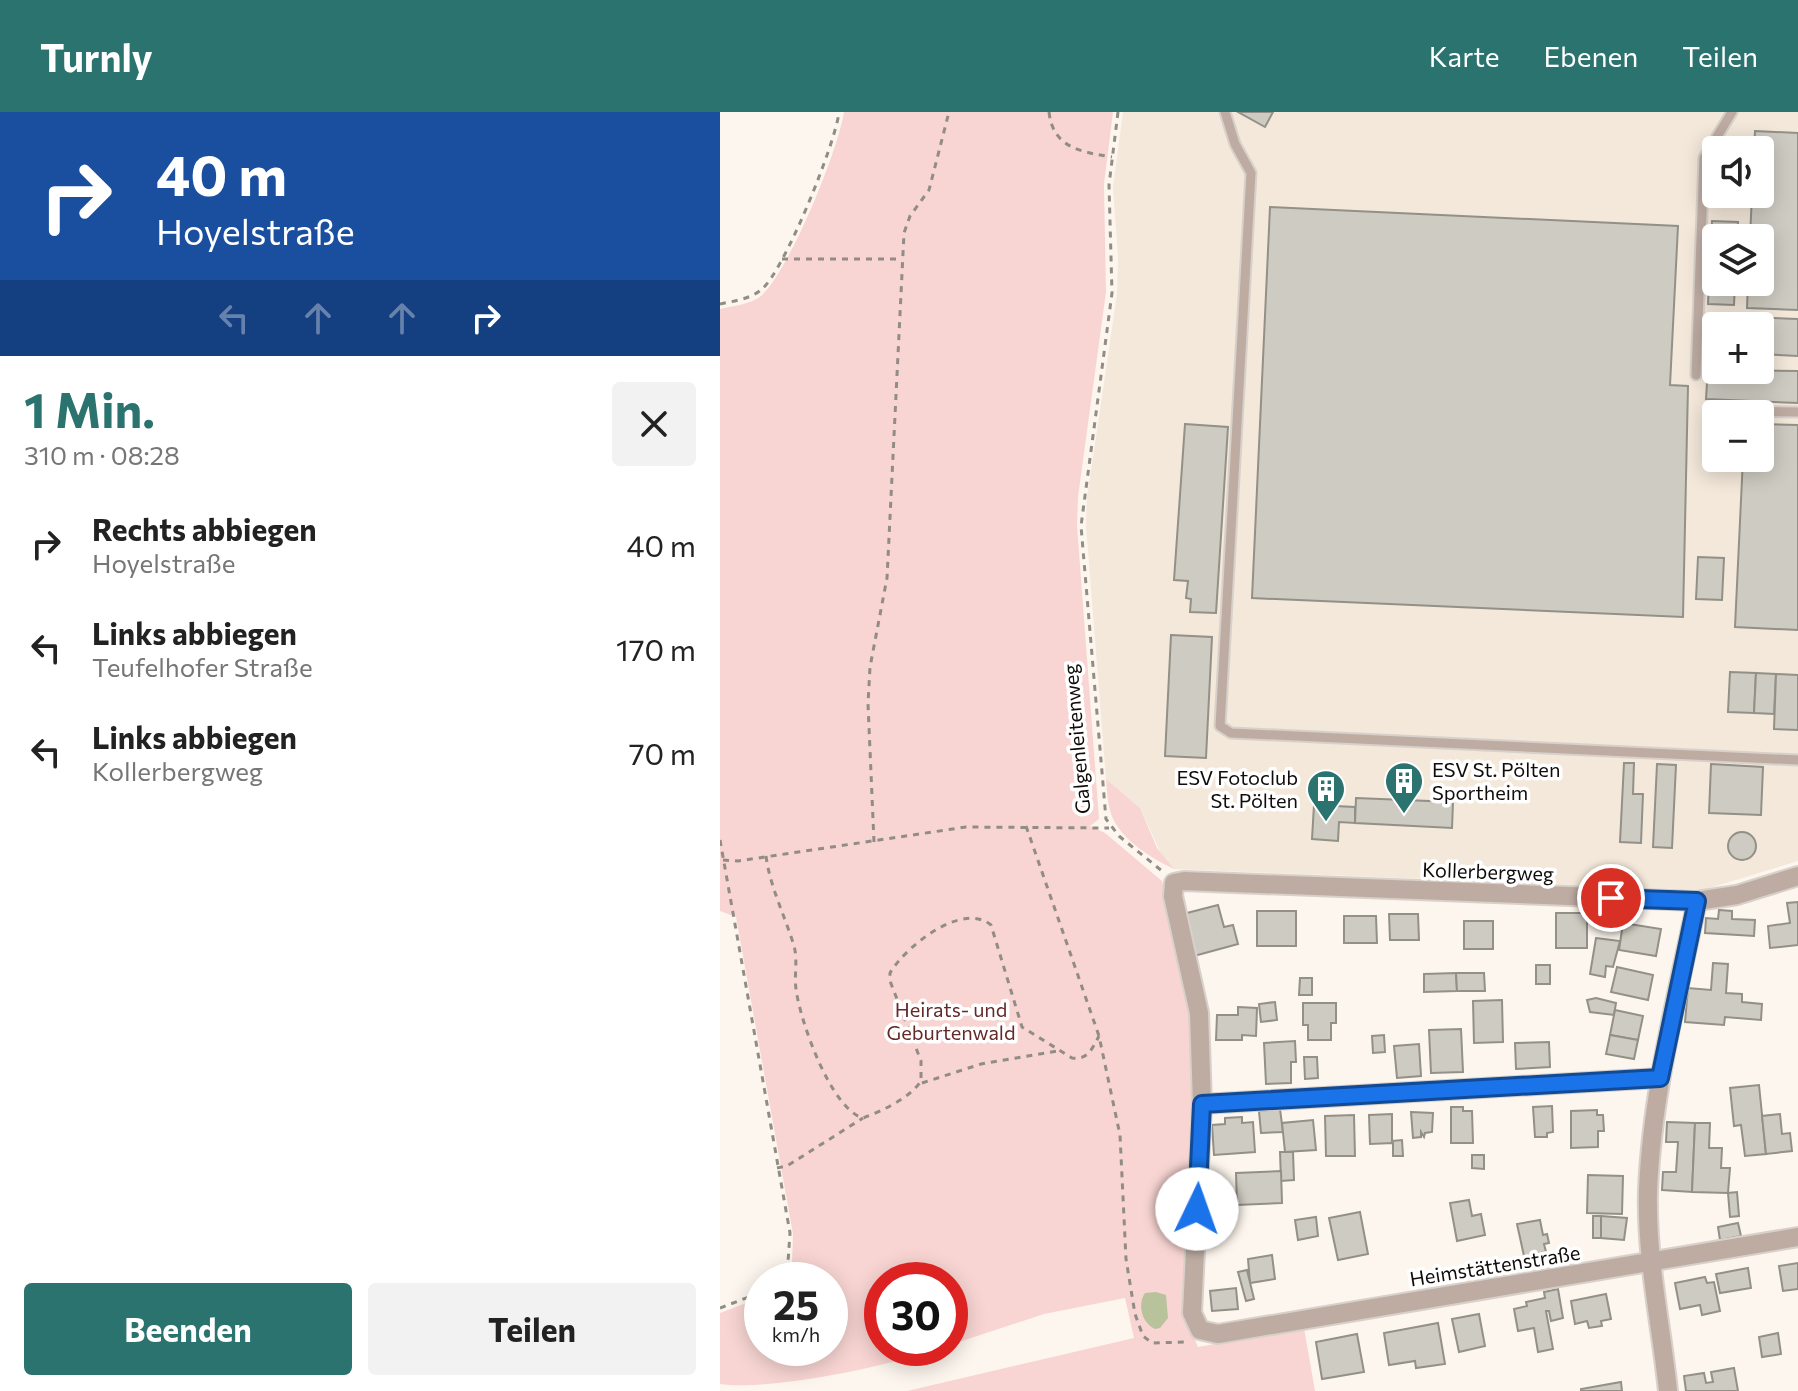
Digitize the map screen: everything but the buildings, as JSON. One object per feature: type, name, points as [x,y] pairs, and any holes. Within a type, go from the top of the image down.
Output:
[{"type":"street","name":"Kollerbergweg","points":[[1174,883],[1697,901],[1737,895],[1798,876]]},
{"type":"street","points":[[1174,883],[1173,896],[1199,1013],[1202,1104],[1192,1313],[1200,1330]]},
{"type":"street","points":[[1668,1391],[1650,1264],[1648,1190],[1660,1078],[1697,901]]},
{"type":"street","points":[[1202,1104],[1660,1078]]},
{"type":"street","name":"Heimstättenstraße","points":[[1200,1330],[1218,1334],[1798,1237]]},
{"type":"lane","points":[[1225,112],[1235,144],[1251,173],[1220,726],[1231,733],[1798,760]]},
{"type":"lane","points":[[1696,375],[1704,158],[1732,112]]},
{"type":"lane","points":[[1774,412],[1798,412]]},
{"type":"path","points":[[720,304],[761,291],[782,259],[836,135],[839,112]]},
{"type":"path","points":[[874,842],[868,704],[870,667],[887,578],[901,259],[904,233],[910,216],[929,190],[949,112]]},
{"type":"path","points":[[1049,112],[1055,135],[1062,143],[1087,153],[1112,157]]},
{"type":"path","name":"Galgenleitenweg","points":[[1118,112],[1109,185],[1112,293],[1081,526],[1101,780],[1110,827],[1174,883]]},
{"type":"path","points":[[782,259],[901,259]]},
{"type":"path","points":[[723,860],[874,842],[966,827],[1026,826],[1088,830],[1110,827]]},
{"type":"path","points":[[1026,826],[1099,1036],[1120,1135],[1126,1259],[1138,1328],[1152,1343],[1165,1345],[1187,1342],[1200,1330]]},
{"type":"path","points":[[720,840],[791,1250],[787,1262]]},
{"type":"path","points":[[766,856],[795,951],[796,986],[804,1021],[837,1098],[851,1113],[863,1118]]},
{"type":"path","points":[[776,1169],[787,1166],[863,1118],[911,1093],[920,1084],[923,1075],[921,1061],[890,981],[890,973],[922,939],[939,928],[962,919],[984,920],[991,925],[1022,1027],[1058,1051],[1080,1059],[1091,1051],[1099,1036]]},
{"type":"path","points":[[920,1084],[981,1064],[1058,1051]]},
{"type":"path","points":[[720,1308],[744,1299]]},
{"type":"shaded area","points":[[1123,112],[1798,112],[1798,861],[1703,890],[1174,869],[1164,860],[1140,808],[1106,779],[1086,525],[1087,498],[1117,294],[1113,187]]},
{"type":"shaded area","points":[[1145,1293],[1166,1295],[1168,1318],[1160,1328],[1155,1329],[1144,1318],[1141,1303]]},
{"type":"green space","name":"Heirats- und Geburtenwald","points":[[844,112],[1113,112],[1104,184],[1106,292],[1078,497],[1077,525],[1099,819],[1090,826],[1105,833],[1162,881],[1193,1001],[1196,1106],[1185,1317],[1198,1347],[1304,1328],[1315,1391],[907,1391],[1134,1338],[1125,1298],[1044,1314],[968,1339],[968,1262],[864,1262],[864,1366],[873,1366],[769,1384],[720,1384],[720,1313],[744,1304],[744,1366],[848,1366],[848,1262],[792,1262],[793,1234],[736,917],[720,911],[720,309],[757,299],[772,283],[811,209]]},
{"type":"green space","points":[[1106,779],[1140,808],[1157,848],[1174,869],[1145,853],[1119,829],[1110,810]]},
{"type":"place","name":"ESV St. Pölten Sportheim","points":[[1404,815]]},
{"type":"place","name":"ESV Fotoclub St. Pölten","points":[[1326,823]]},
{"type":"route","points":[[1197,1209],[1202,1104],[1660,1078],[1697,901],[1611,898]]}]
